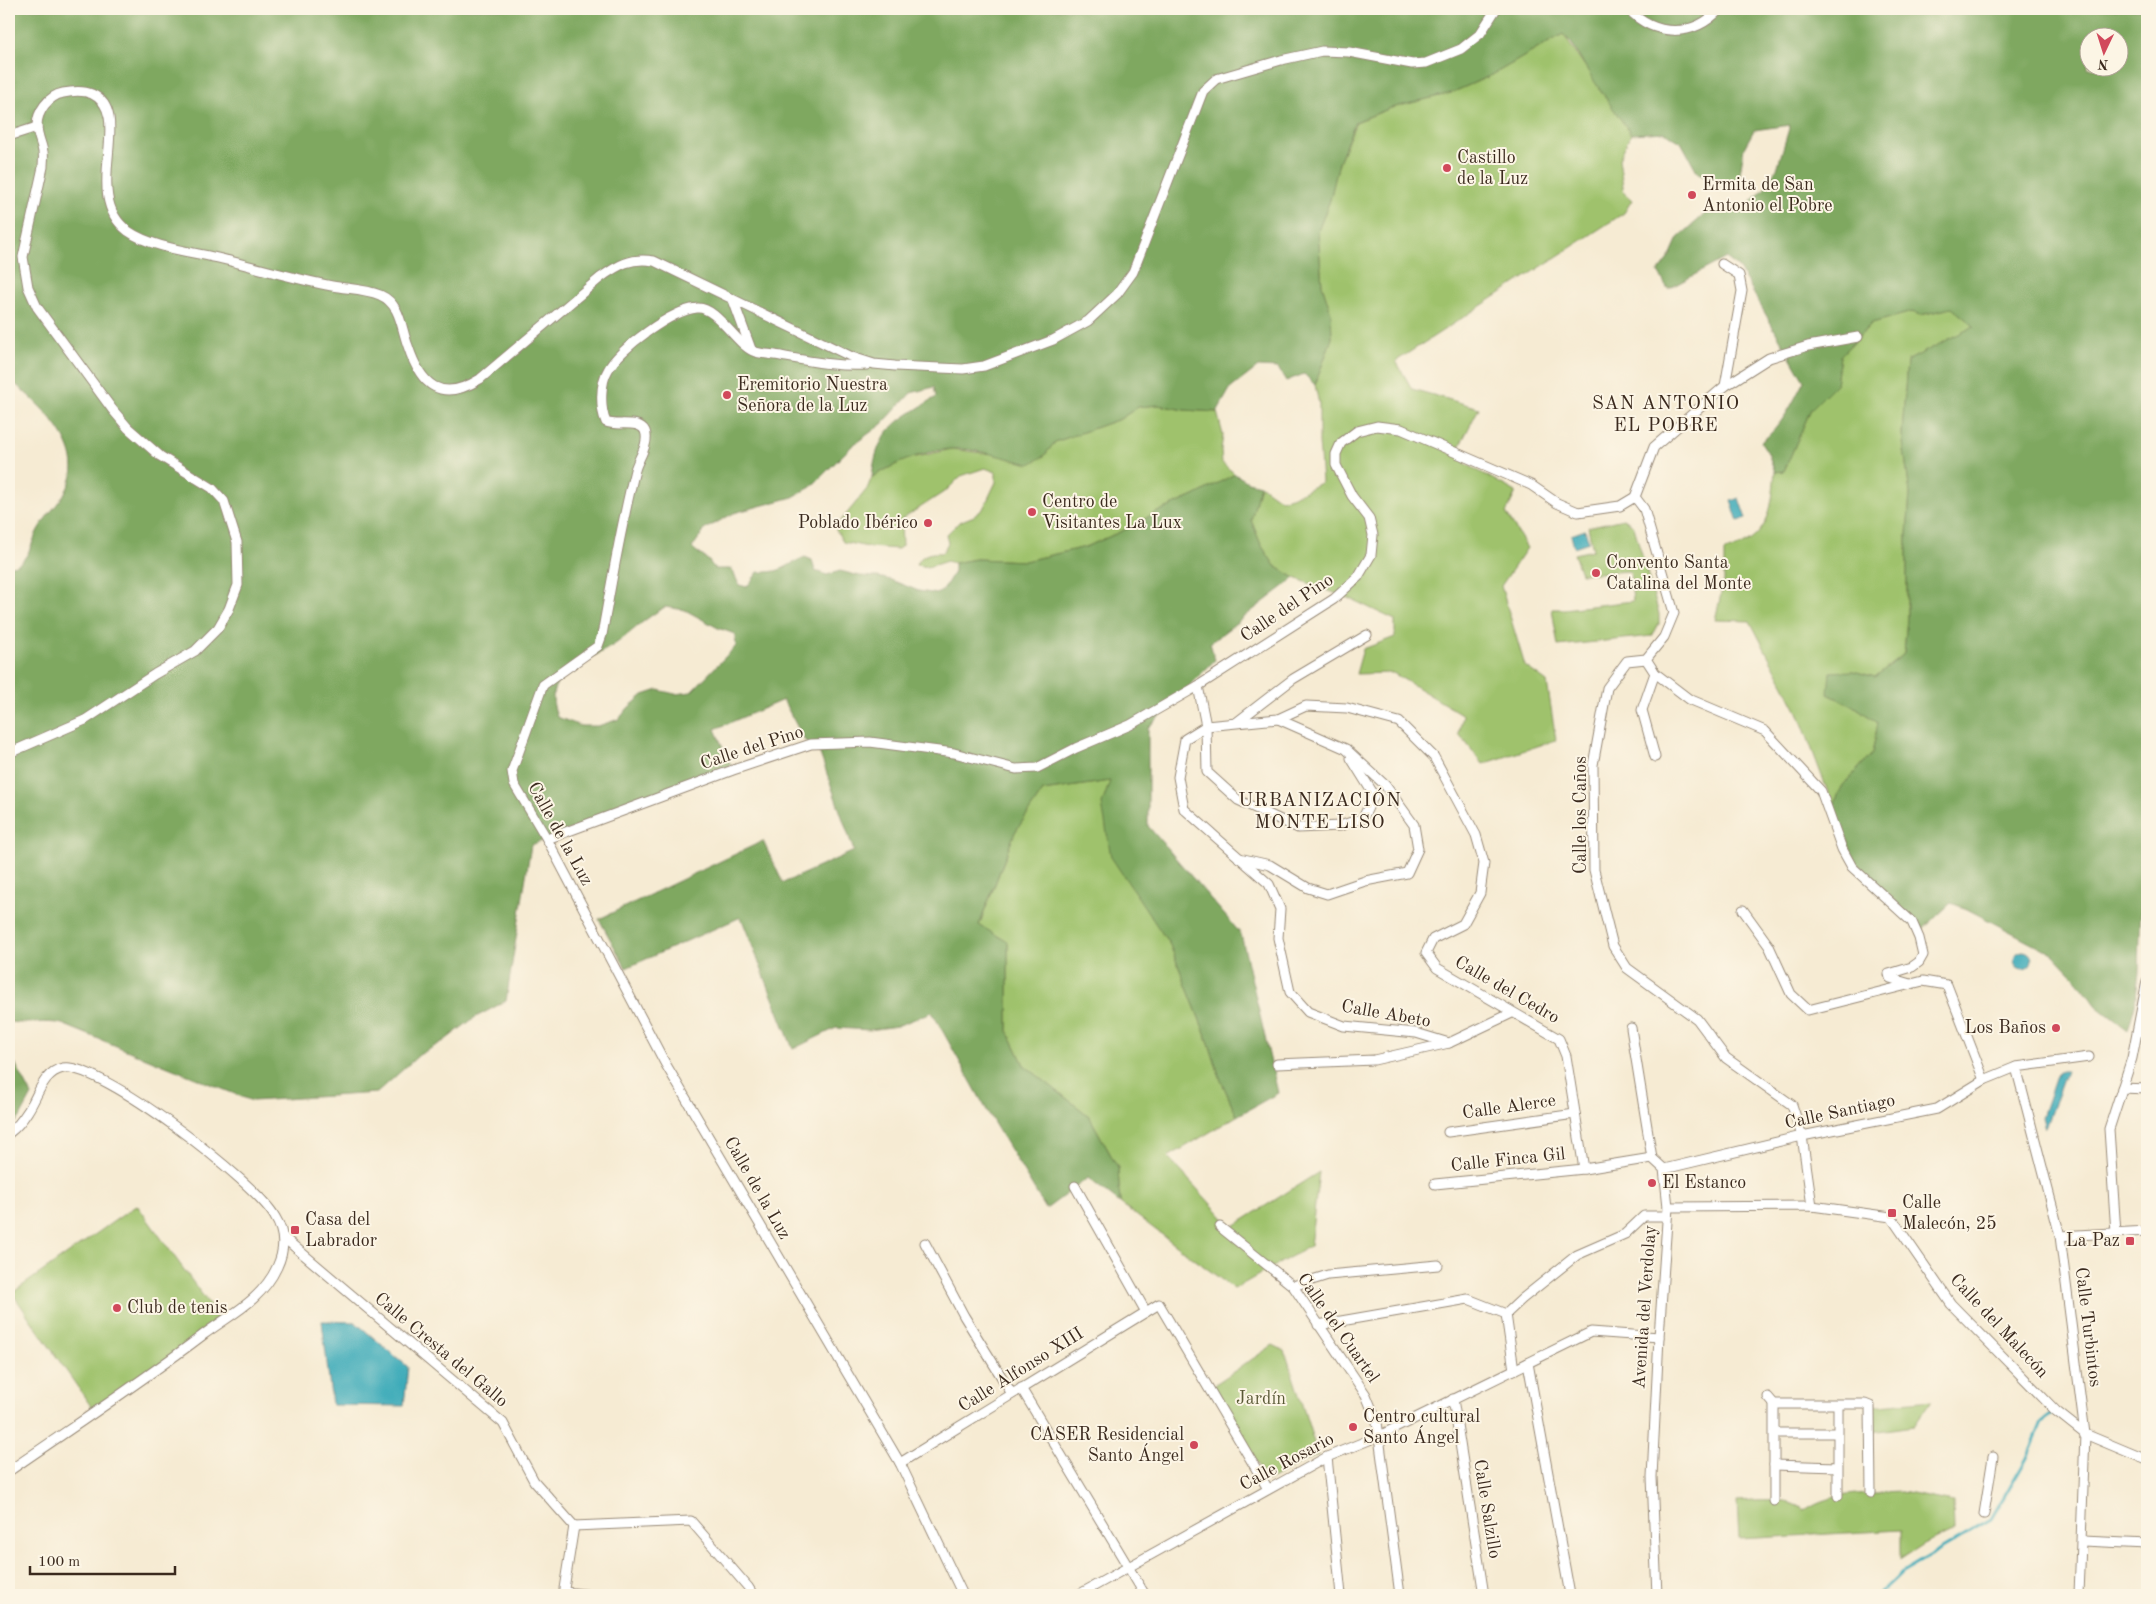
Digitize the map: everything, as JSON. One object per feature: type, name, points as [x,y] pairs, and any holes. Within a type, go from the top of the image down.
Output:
[{"type":"street","points":[[733,300],[752,351],[802,359],[860,365],[874,364],[963,369],[984,366],[1053,340],[1088,321],[1117,294],[1133,272],[1204,91],[1216,79],[1281,60],[1322,51],[1348,52],[1412,64],[1426,63],[1461,49],[1480,34],[1496,9]]},
{"type":"street","points":[[1628,9],[1648,25],[1676,31],[1701,24],[1720,9]]},
{"type":"street","points":[[9,753],[85,720],[155,674],[195,651],[218,628],[229,609],[238,585],[236,542],[224,501],[212,488],[160,456],[128,428],[36,307],[28,287],[24,257],[43,167],[43,152],[37,127],[42,108],[58,94],[85,91],[98,97],[108,109],[110,122],[106,180],[107,200],[111,212],[122,226],[142,238],[172,248],[333,286],[372,292],[390,300],[397,310],[410,352],[418,369],[432,386],[441,390],[458,389],[480,379],[600,278],[620,264],[633,260],[654,261],[852,357],[874,364]]},
{"type":"street","points":[[9,136],[37,127]]},
{"type":"street","points":[[1722,264],[1739,275],[1742,291],[1725,386]]},
{"type":"street","name":"Calle de la Luz","points":[[752,351],[708,310],[698,307],[658,323],[615,359],[606,372],[603,386],[602,414],[606,422],[614,425],[632,423],[640,425],[645,431],[646,440],[636,468],[620,532],[598,646],[543,685],[512,771],[514,784],[547,840],[664,1062],[900,1463],[963,1595]]},
{"type":"street","points":[[1858,337],[1808,346],[1770,358],[1725,386],[1654,447],[1635,497],[1644,509],[1674,613],[1664,636],[1646,659],[1655,673],[1689,699],[1765,731],[1821,791],[1842,849],[1852,867],[1912,922],[1923,955],[1919,962],[1912,967],[1889,974],[1890,978],[1910,984]]},
{"type":"street","name":"Calle del Pino","points":[[547,840],[733,770],[811,744],[870,742],[954,753],[1016,769],[1036,768],[1076,748],[1130,725],[1198,686],[1334,599],[1358,576],[1371,555],[1373,535],[1369,518],[1352,496],[1336,465],[1336,454],[1341,443],[1358,431],[1377,426],[1401,428],[1530,485],[1557,503],[1578,512],[1620,506],[1635,497]]},
{"type":"street","points":[[1237,723],[1293,679],[1367,635]]},
{"type":"street","name":"Calle los Caños","points":[[1646,659],[1626,661],[1607,688],[1593,765],[1594,870],[1614,946],[1627,968],[1697,1019],[1726,1058],[1792,1105],[1802,1136],[1812,1206]]},
{"type":"street","points":[[1655,673],[1642,710],[1655,757]]},
{"type":"street","points":[[1198,686],[1206,726],[1207,772],[1238,800],[1298,828],[1340,826],[1363,818],[1374,795],[1346,749]]},
{"type":"street","name":"Calle del Cedro","points":[[1206,726],[1278,718],[1306,706],[1347,708],[1400,722],[1434,757],[1476,835],[1484,863],[1480,893],[1463,924],[1433,939],[1426,953],[1437,968],[1559,1039],[1566,1056],[1584,1169]]},
{"type":"street","points":[[1237,857],[1270,865],[1308,888],[1327,894],[1365,881],[1407,873],[1418,850],[1414,825],[1385,785],[1346,749],[1278,718]]},
{"type":"street","name":"Calle Abeto","points":[[1206,726],[1185,739],[1178,777],[1184,809],[1269,884],[1280,909],[1278,938],[1290,992],[1308,1012],[1344,1026],[1416,1033],[1449,1043],[1512,1013]]},
{"type":"street","points":[[1743,910],[1769,946],[1791,994],[1808,1010],[1923,981],[1947,985],[1984,1080]]},
{"type":"street","points":[[2116,1233],[2109,1130],[2132,1058],[2147,981]]},
{"type":"street","points":[[1631,1028],[1652,1158],[1664,1169]]},
{"type":"street","points":[[1277,1064],[1374,1060],[1449,1043]]},
{"type":"street","name":"Calle Santiago","points":[[1664,1169],[1802,1136],[1937,1109],[1984,1080],[2016,1067],[2089,1057]]},
{"type":"street","name":"Calle Turbintos","points":[[2016,1067],[2060,1236],[2085,1434],[2083,1541],[2079,1595]]},
{"type":"street","points":[[9,1133],[25,1116],[51,1073],[63,1068],[80,1070],[150,1107],[250,1188],[275,1216],[283,1236],[283,1249],[278,1265],[267,1285],[255,1299],[9,1472]]},
{"type":"street","points":[[2122,1088],[2147,1089]]},
{"type":"street","name":"Calle Alerce","points":[[1448,1132],[1575,1114]]},
{"type":"street","points":[[1584,1169],[1652,1158]]},
{"type":"street","name":"Calle Finca Gil","points":[[1435,1184],[1584,1169]]},
{"type":"street","name":"Avenida del Verdolay","points":[[1657,1595],[1652,1477],[1668,1212],[1664,1169]]},
{"type":"street","points":[[1075,1186],[1146,1312]]},
{"type":"street","name":"Calle del Malecón","points":[[1506,1314],[1577,1255],[1625,1234],[1644,1216],[1668,1212],[1812,1206],[1891,1217],[1951,1304],[2056,1411],[2085,1434],[2147,1460]]},
{"type":"street","name":"Calle del Cuartel","points":[[1220,1227],[1293,1286],[1366,1395],[1377,1422],[1400,1595]]},
{"type":"street","points":[[2060,1236],[2147,1231]]},
{"type":"street","name":"Calle Cresta del Gallo","points":[[283,1236],[503,1423],[534,1481],[574,1526]]},
{"type":"street","points":[[925,1244],[964,1316],[1012,1394]]},
{"type":"street","points":[[1293,1286],[1328,1275],[1438,1265]]},
{"type":"street","points":[[1318,1325],[1468,1299],[1506,1314],[1514,1370]]},
{"type":"street","name":"Calle Alfonso XIII","points":[[900,1463],[1158,1304],[1268,1489]]},
{"type":"street","name":"Calle Rosario","points":[[1084,1594],[1128,1566],[1327,1457],[1379,1436],[1591,1332],[1659,1337]]},
{"type":"street","points":[[1528,1363],[1570,1595]]},
{"type":"street","points":[[1021,1388],[1145,1595]]},
{"type":"street","name":"Calle Salzillo","points":[[1453,1399],[1484,1595]]},
{"type":"street","points":[[1774,1501],[1776,1433],[1771,1401],[1838,1405],[1865,1404],[1870,1406],[1871,1493]]},
{"type":"street","points":[[1838,1405],[1838,1496]]},
{"type":"street","points":[[1776,1433],[1837,1433]]},
{"type":"street","points":[[1327,1457],[1341,1595]]},
{"type":"street","points":[[1984,1514],[1992,1458]]},
{"type":"street","points":[[1774,1465],[1837,1467]]},
{"type":"street","points":[[593,1595],[564,1593],[574,1526],[691,1521],[753,1595]]},
{"type":"street","points":[[2083,1541],[2147,1544]]},
{"type":"green space","points":[[9,9],[2147,9],[2147,677],[2139,971],[2135,1005],[2128,1030],[2097,1006],[2075,977],[2053,954],[1967,909],[1951,903],[1923,929],[1856,863],[1833,806],[1843,785],[1872,754],[1878,723],[1857,708],[1828,694],[1830,672],[1853,671],[1875,677],[1904,654],[1907,618],[1907,535],[1910,494],[1902,434],[1907,361],[1974,326],[1952,308],[1920,315],[1912,312],[1872,323],[1840,356],[1836,384],[1811,409],[1784,471],[1775,472],[1768,453],[1761,442],[1781,422],[1804,381],[1739,268],[1726,258],[1668,289],[1658,272],[1670,256],[1678,238],[1706,213],[1716,214],[1745,208],[1765,188],[1777,169],[1790,125],[1754,130],[1744,148],[1739,180],[1718,181],[1698,173],[1681,142],[1664,132],[1631,134],[1594,81],[1572,44],[1563,34],[1492,75],[1451,93],[1391,108],[1355,122],[1339,162],[1330,200],[1318,231],[1322,285],[1331,313],[1332,338],[1315,385],[1304,374],[1286,381],[1278,368],[1258,367],[1230,389],[1217,412],[1184,410],[1158,405],[1138,407],[1120,419],[1055,442],[1044,456],[1030,464],[980,452],[951,449],[930,452],[910,458],[872,477],[879,447],[892,427],[936,397],[934,387],[911,393],[882,424],[853,445],[811,487],[793,497],[734,513],[705,529],[692,548],[708,560],[715,569],[732,569],[739,585],[747,587],[758,572],[778,570],[805,557],[812,560],[815,571],[827,575],[840,571],[860,576],[878,577],[919,591],[937,594],[943,590],[954,572],[954,563],[976,559],[1025,561],[1086,547],[1129,528],[1155,513],[1194,496],[1235,474],[1248,482],[1260,485],[1251,520],[1261,545],[1275,566],[1295,578],[1210,643],[1215,660],[1148,728],[1148,826],[1241,934],[1278,1093],[1237,1116],[1220,1078],[1209,1043],[1170,945],[1111,857],[1102,804],[1110,781],[1043,791],[1015,832],[979,925],[1008,942],[1008,1031],[1024,1065],[1089,1116],[1118,1168],[1120,1203],[1088,1178],[1046,1209],[994,1123],[932,1012],[897,1026],[870,1030],[836,1028],[793,1049],[741,917],[626,968],[599,919],[763,841],[783,883],[854,851],[818,748],[805,741],[783,700],[715,729],[731,766],[531,845],[506,1001],[474,1018],[444,1041],[419,1055],[377,1093],[252,1101],[62,1024],[10,1022],[9,1024],[9,566],[21,562],[25,558],[38,530],[67,489],[73,467],[70,452],[55,424],[32,398],[9,379],[9,194],[12,190],[9,188]],"holes":[[[665,607],[685,610],[718,628],[735,634],[736,646],[691,692],[675,694],[658,690],[643,695],[619,719],[598,726],[581,726],[557,717],[553,695],[559,680],[566,673],[611,647],[646,619]]]},
{"type":"green space","points":[[1563,34],[1631,134],[1619,159],[1624,193],[1632,200],[1624,213],[1396,361],[1412,389],[1479,408],[1458,449],[1466,464],[1516,492],[1506,513],[1527,548],[1501,586],[1525,666],[1547,682],[1556,740],[1483,764],[1459,734],[1463,715],[1393,673],[1356,674],[1363,649],[1395,637],[1395,620],[1353,600],[1295,578],[1275,566],[1261,545],[1251,520],[1260,485],[1281,500],[1297,495],[1322,482],[1319,404],[1315,385],[1332,338],[1331,313],[1322,285],[1318,231],[1330,200],[1339,162],[1356,122],[1391,108],[1451,93],[1492,75]]},
{"type":"green space","points":[[1952,308],[1975,326],[1907,361],[1902,434],[1910,494],[1907,535],[1907,618],[1904,654],[1875,677],[1853,671],[1828,694],[1857,708],[1878,723],[1872,754],[1843,785],[1833,806],[1798,712],[1750,621],[1715,620],[1724,581],[1724,551],[1744,544],[1755,537],[1766,521],[1773,492],[1775,472],[1784,471],[1811,409],[1836,384],[1840,356],[1872,323],[1912,312],[1920,315]]},
{"type":"green space","points":[[1158,405],[1184,410],[1217,412],[1223,435],[1222,463],[1235,474],[1194,496],[1155,513],[1129,528],[1086,547],[1025,561],[976,559],[954,563],[947,561],[928,567],[916,565],[927,554],[942,553],[948,543],[946,535],[959,522],[974,516],[983,509],[996,482],[996,472],[985,468],[961,476],[947,490],[901,520],[902,546],[898,549],[868,547],[843,542],[835,528],[867,489],[872,477],[903,460],[952,449],[982,453],[1044,456],[1055,442],[1120,419],[1138,407]]},
{"type":"green space","points":[[1623,519],[1634,527],[1659,614],[1659,624],[1652,636],[1558,646],[1552,609],[1633,601],[1630,571],[1581,574],[1574,554],[1593,550],[1588,527]]},
{"type":"green space","points":[[1110,781],[1144,905],[1170,945],[1209,1043],[1220,1078],[1237,1116],[1168,1157],[1232,1227],[1319,1172],[1310,1246],[1234,1289],[1120,1203],[1118,1168],[1089,1116],[1024,1065],[1008,1031],[1008,942],[979,926],[1015,832],[1043,791]]},
{"type":"green space","points":[[10,1054],[32,1095],[19,1119],[9,1128],[9,1108],[14,1098],[9,1078]]},
{"type":"green space","name":"Club de tenis","points":[[137,1205],[222,1322],[95,1412],[12,1293]]},
{"type":"green space","name":"Jardín","points":[[1273,1345],[1285,1351],[1318,1455],[1267,1481],[1211,1387]]},
{"type":"green space","points":[[1932,1400],[1914,1426],[1871,1432],[1870,1406]]},
{"type":"green space","points":[[1901,1492],[1953,1502],[1954,1531],[1924,1545],[1901,1560],[1901,1530],[1739,1539],[1737,1502],[1781,1501],[1805,1510],[1826,1499],[1838,1496]]},
{"type":"water","points":[[1739,498],[1746,519],[1738,521],[1731,501]]},
{"type":"water","points":[[1585,530],[1589,542],[1574,547],[1571,535]]},
{"type":"water","points":[[2023,951],[2029,954],[2032,960],[2029,966],[2023,969],[2017,966],[2014,960],[2017,954]]},
{"type":"water","points":[[2066,1071],[2045,1128],[2042,1117],[2057,1073]]},
{"type":"water","points":[[322,1321],[355,1322],[408,1367],[404,1406],[332,1405]]},
{"type":"waterway","points":[[1878,1595],[1902,1572],[1991,1520],[2027,1458],[2042,1422],[2054,1413]]},
{"type":"place","name":"Castillo de la Luz","points":[[1447,168]]},
{"type":"place","name":"Ermita de San Antonio el Pobre","points":[[1692,195]]},
{"type":"place","name":"Eremitorio Nuestra Señora de la Luz","points":[[727,395]]},
{"type":"place","name":"Centro de Visitantes La Lux","points":[[1032,512]]},
{"type":"place","name":"Poblado Ibérico","points":[[928,523]]},
{"type":"place","name":"Convento Santa Catalina del Monte","points":[[1596,573]]},
{"type":"place","name":"Los Baños","points":[[2056,1028]]},
{"type":"place","name":"El Estanco","points":[[1652,1183]]},
{"type":"place","name":"Calle Malecón, 25","points":[[1892,1213]]},
{"type":"place","name":"Casa del Labrador","points":[[295,1230]]},
{"type":"place","name":"La Paz","points":[[2130,1241]]},
{"type":"place","name":"Club de tenis","points":[[117,1308]]},
{"type":"place","name":"Centro cultural Santo Ángel","points":[[1353,1427]]},
{"type":"place","name":"CASER Residencial Santo Ángel","points":[[1194,1445]]},
{"type":"district","name":"SAN ANTONIO EL POBRE","points":[[1666,415]]},
{"type":"district","name":"URBANIZACIÓN MONTE LISO","points":[[1320,812]]}]
